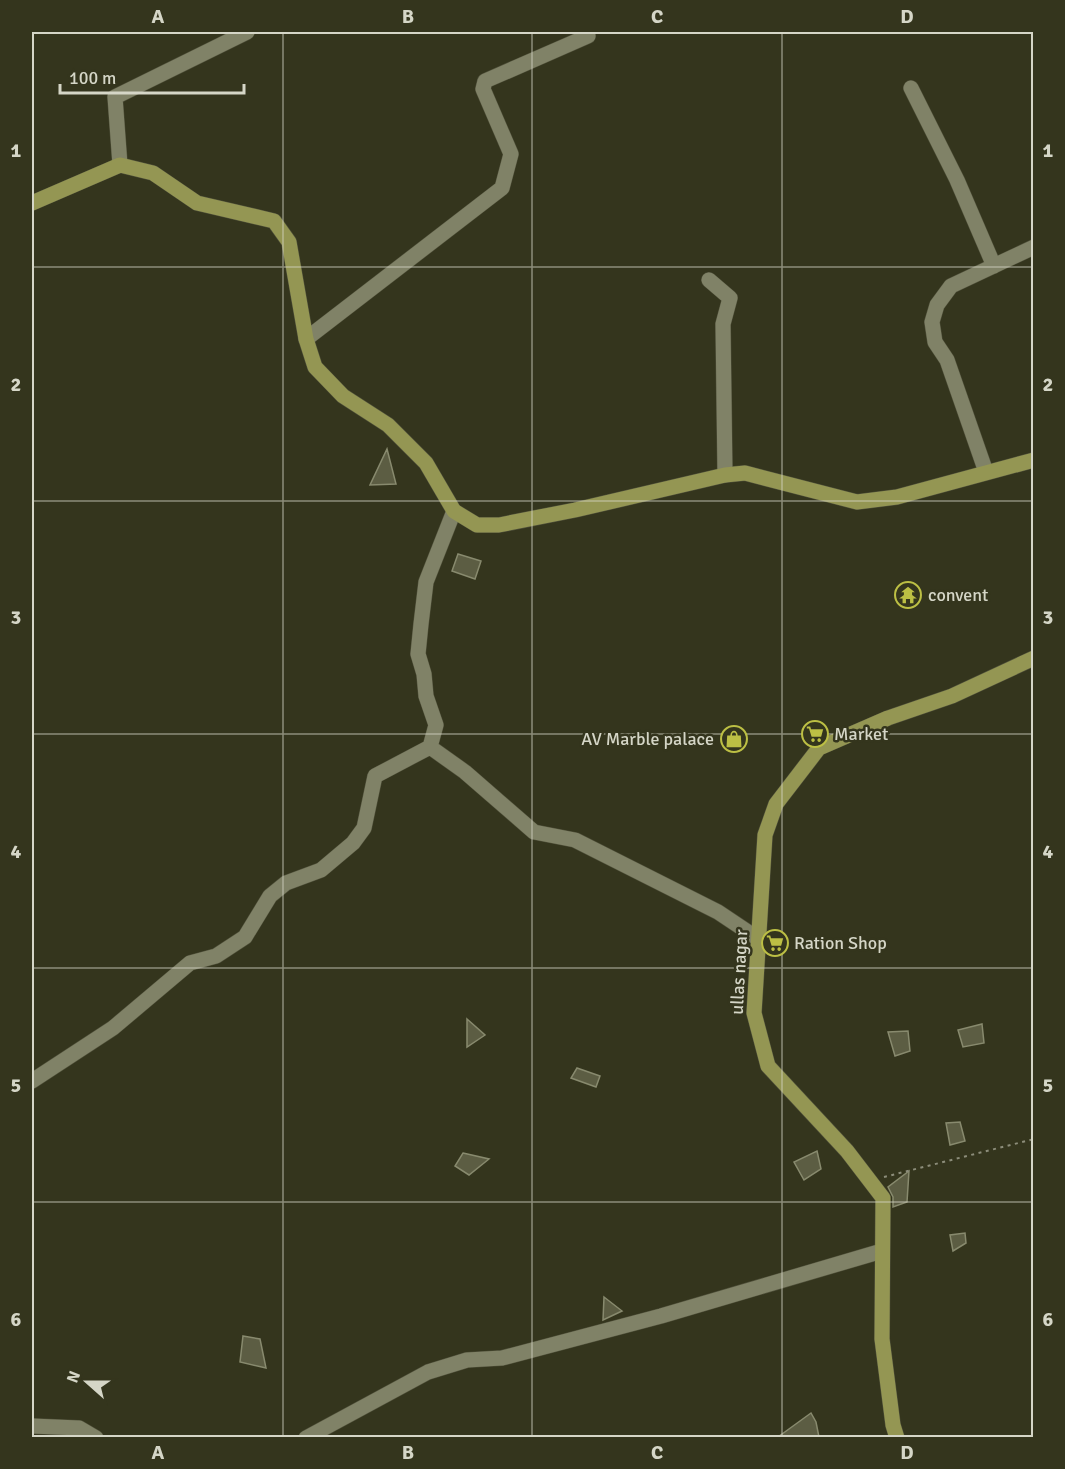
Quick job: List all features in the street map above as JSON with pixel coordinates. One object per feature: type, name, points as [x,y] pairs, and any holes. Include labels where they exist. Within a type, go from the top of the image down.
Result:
[{"type":"main road","points":[[32,202],[120,165],[153,173],[197,203],[273,221],[289,242],[306,339],[315,367],[343,396],[388,425],[426,463],[454,511],[477,525],[499,525],[725,475],[745,473],[857,502],[897,497],[1034,460]]},
{"type":"main road","name":"ullas nagar","points":[[897,1437],[893,1425],[882,1339],[883,1198],[847,1151],[768,1066],[754,1013],[765,835],[776,804],[819,748],[888,718],[952,696],[1034,658]]},
{"type":"street","points":[[120,165],[115,97],[247,32]]},
{"type":"street","points":[[306,339],[502,188],[511,154],[483,89],[485,81],[588,36]]},
{"type":"street","points":[[911,88],[957,180],[994,266]]},
{"type":"street","points":[[986,472],[947,360],[936,342],[932,322],[937,305],[951,286],[1034,247]]},
{"type":"street","points":[[709,280],[730,298],[723,324],[725,475]]},
{"type":"street","points":[[32,1081],[113,1028],[190,963],[216,956],[246,937],[270,896],[286,883],[321,870],[353,843],[364,828],[375,776],[430,747],[436,725],[426,696],[424,674],[418,654],[420,624],[426,582],[454,511]]},
{"type":"street","points":[[430,747],[465,772],[534,832],[575,840],[718,912],[760,940]]},
{"type":"street","points":[[306,1437],[428,1372],[467,1360],[502,1358],[650,1319],[882,1251]]},
{"type":"street","points":[[32,1426],[79,1428],[96,1437]]},
{"type":"path","points":[[878,1178],[1034,1139]]},
{"type":"building","points":[[387,449],[396,484],[370,485]]},
{"type":"building","points":[[458,554],[481,561],[475,579],[452,571]]},
{"type":"building","points":[[467,1019],[485,1035],[467,1047]]},
{"type":"building","points":[[982,1024],[984,1043],[963,1047],[958,1030]]},
{"type":"building","points":[[908,1031],[910,1051],[895,1056],[888,1032]]},
{"type":"building","points":[[577,1068],[600,1076],[596,1087],[571,1078]]},
{"type":"building","points":[[960,1122],[965,1141],[950,1145],[946,1123]]},
{"type":"building","points":[[817,1151],[821,1169],[804,1180],[794,1162]]},
{"type":"building","points":[[463,1153],[489,1159],[469,1175],[455,1166]]},
{"type":"building","points":[[909,1171],[907,1202],[893,1207],[893,1197],[888,1187]]},
{"type":"building","points":[[965,1233],[966,1243],[953,1251],[950,1235]]},
{"type":"building","points":[[604,1297],[622,1311],[603,1320]]},
{"type":"building","points":[[243,1336],[260,1339],[266,1368],[240,1362]]},
{"type":"building","points":[[811,1413],[816,1422],[819,1437],[778,1437]]},
{"type":"place","name":"convent","points":[[908,595]]},
{"type":"place","name":"Market","points":[[815,734]]},
{"type":"place","name":"AV Marble palace","points":[[734,739]]},
{"type":"place","name":"Ration Shop","points":[[775,943]]}]
